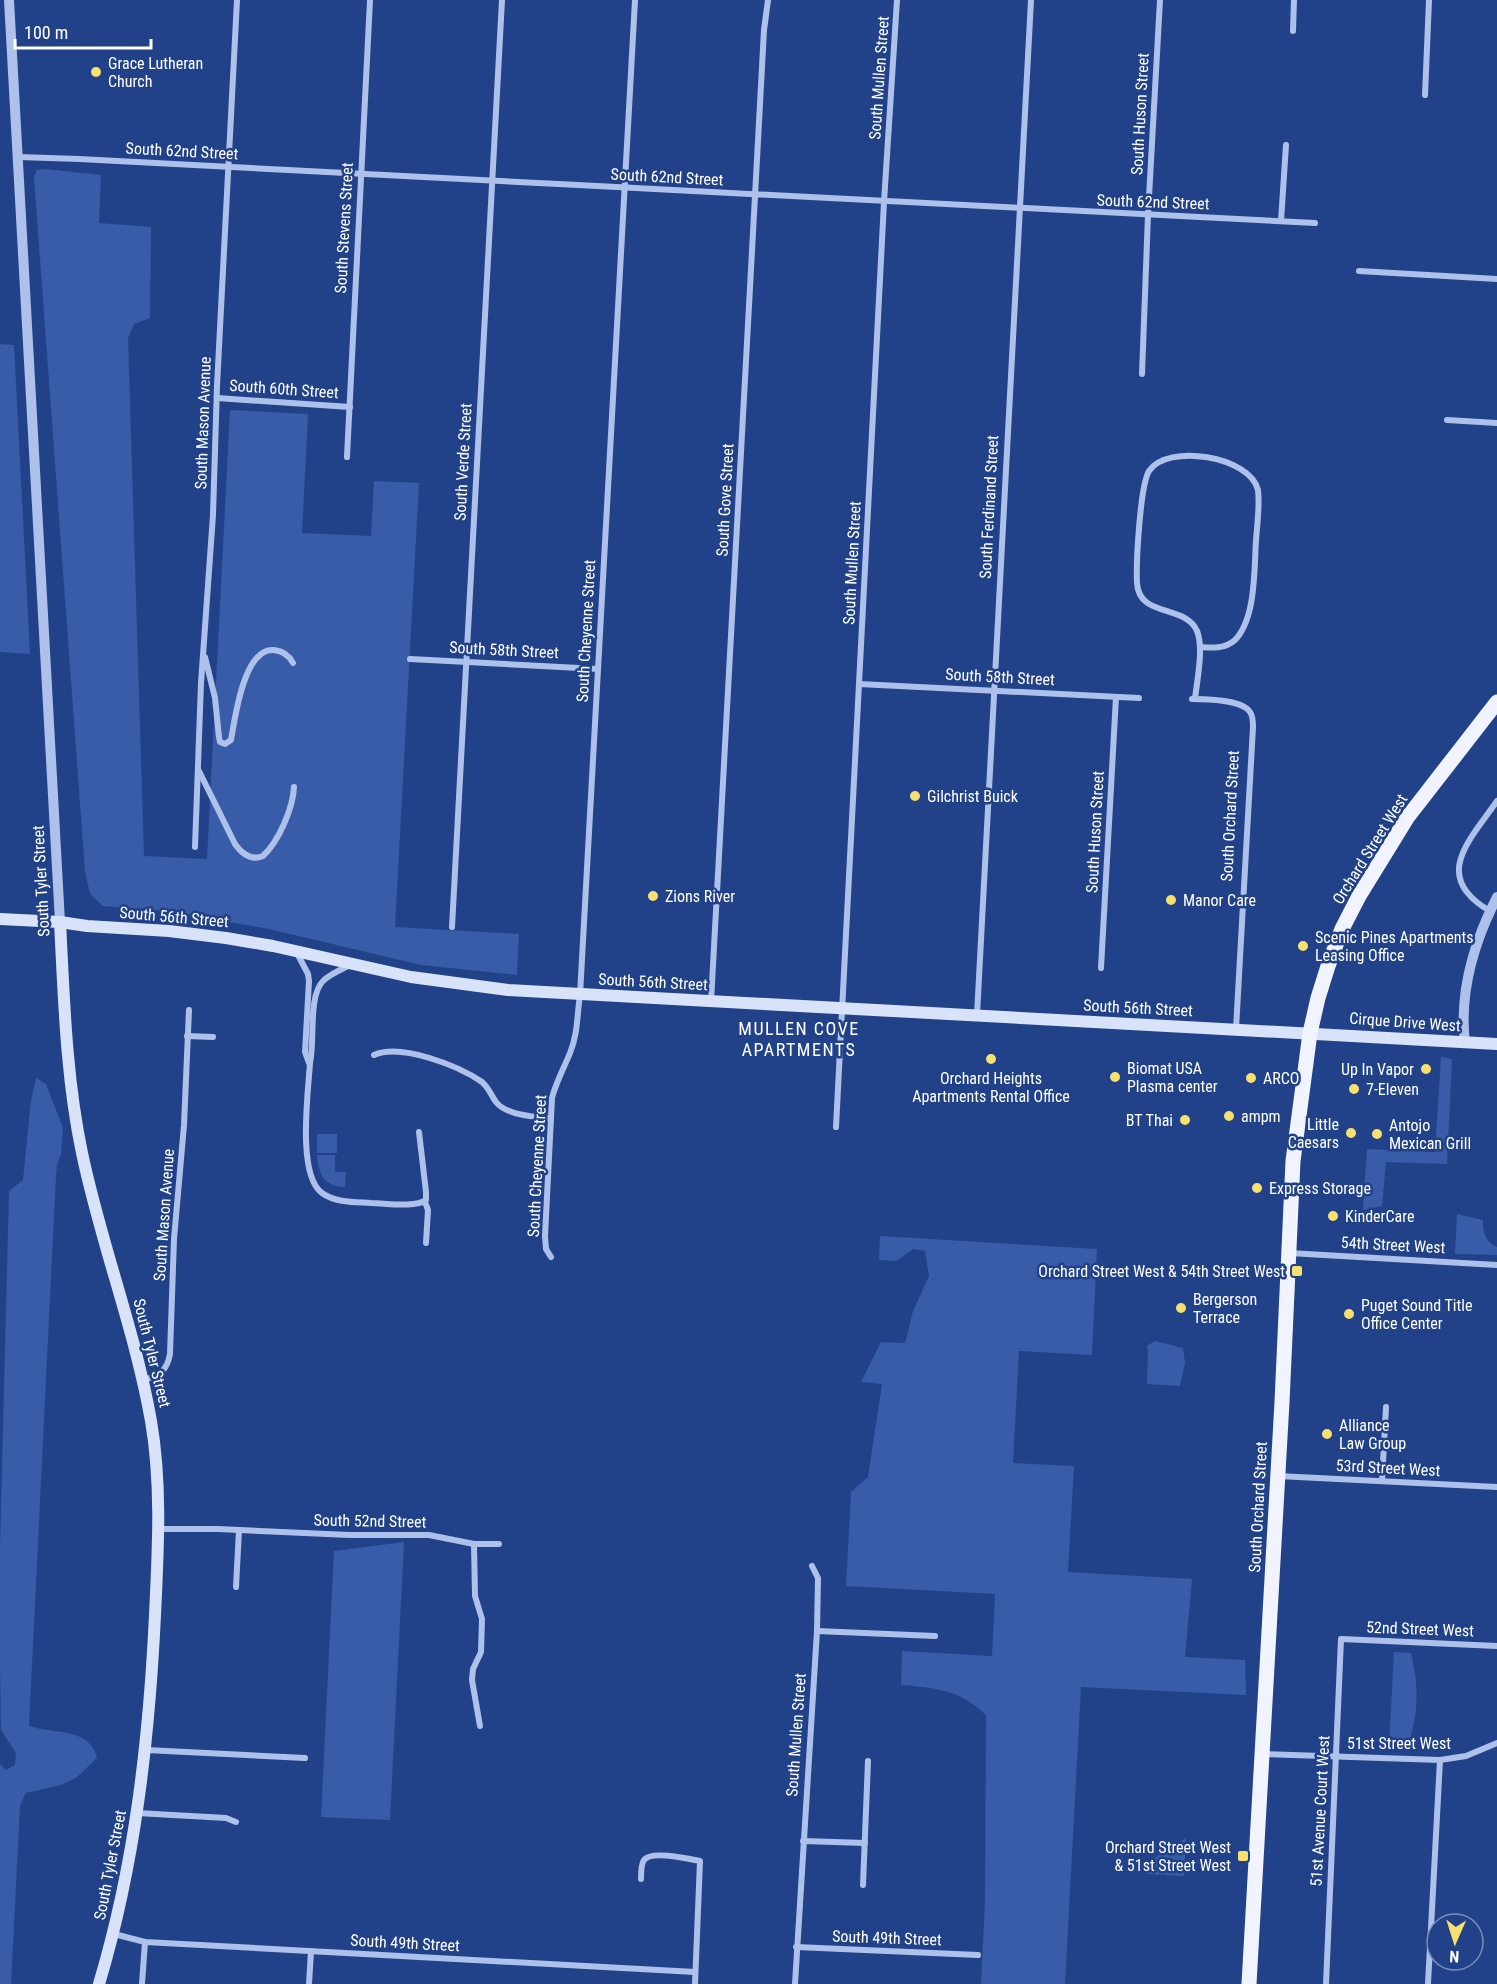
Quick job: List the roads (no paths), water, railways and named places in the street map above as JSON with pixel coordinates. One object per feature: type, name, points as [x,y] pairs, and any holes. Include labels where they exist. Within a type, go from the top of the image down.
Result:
[{"type":"main road","name":"Orchard Street West","points":[[1310,1033],[1328,966],[1342,929],[1359,896],[1407,818],[1497,702]]},
{"type":"main road","name":"South 56th Street","points":[[0,919],[169,931],[226,938],[411,977],[461,985],[579,995],[1310,1033]]},
{"type":"main road","name":"South Tyler Street","points":[[60,922],[67,1038],[78,1134],[90,1188],[143,1380],[156,1451],[159,1529],[146,1750],[137,1813],[114,1935],[99,1984]]},
{"type":"main road","name":"Cirque Drive West","points":[[1310,1033],[1497,1044]]},
{"type":"main road","name":"South Orchard Street","points":[[1249,1984],[1294,1147],[1310,1033]]},
{"type":"street","name":"South Tyler Street","points":[[9,0],[60,922]]},
{"type":"street","name":"South Mason Avenue","points":[[195,847],[237,0]]},
{"type":"street","name":"South Stevens Street","points":[[347,457],[370,0]]},
{"type":"street","name":"South Verde Street","points":[[452,927],[502,0]]},
{"type":"street","name":"South Cheyenne Street","points":[[551,1257],[545,1242],[554,1091],[571,1051],[577,1027],[635,0]]},
{"type":"street","name":"South Gove Street","points":[[711,1002],[755,196],[768,0]]},
{"type":"street","name":"South Mullen Street","points":[[836,1127],[897,0]]},
{"type":"street","name":"South Ferdinand Street","points":[[977,1016],[1018,210],[1031,0]]},
{"type":"street","name":"South Huson Street","points":[[1142,374],[1160,0]]},
{"type":"street","points":[[1293,31],[1294,0]]},
{"type":"street","points":[[1425,95],[1429,0]]},
{"type":"street","points":[[1281,221],[1286,145]]},
{"type":"street","name":"South 62nd Street","points":[[18,157],[492,180],[1018,210],[1315,223]]},
{"type":"street","points":[[1359,271],[1497,279]]},
{"type":"street","name":"South 60th Street","points":[[217,398],[350,407]]},
{"type":"street","points":[[1447,420],[1497,423]]},
{"type":"street","points":[[1172,457],[1202,457],[1230,462],[1248,473],[1256,482],[1258,490],[1259,505],[1252,594],[1247,616],[1239,634],[1229,644],[1218,647],[1200,647],[1197,632],[1192,624],[1180,616],[1147,604],[1140,596],[1137,586],[1144,486],[1151,468],[1162,460],[1172,457]]},
{"type":"street","name":"South Orchard Street","points":[[1200,647],[1193,699],[1241,705],[1251,713],[1253,727],[1236,1029]]},
{"type":"street","points":[[203,652],[213,686],[219,737],[223,744],[231,740],[235,711],[255,658],[263,652],[275,650],[288,655],[293,663]]},
{"type":"street","name":"South 58th Street","points":[[410,659],[598,669]]},
{"type":"street","name":"South 58th Street","points":[[860,684],[1139,698]]},
{"type":"street","name":"South Huson Street","points":[[1101,968],[1116,697]]},
{"type":"street","points":[[198,770],[235,844],[251,857],[263,856],[272,844],[292,805],[294,787]]},
{"type":"street","points":[[1490,911],[1474,901],[1464,890],[1460,882],[1459,866],[1467,843],[1497,801]]},
{"type":"street","points":[[1465,1043],[1463,1019],[1467,985],[1476,946],[1497,897]]},
{"type":"street","points":[[296,951],[309,977],[305,1052],[310,1063]]},
{"type":"street","points":[[353,964],[328,977],[317,990],[310,1063],[306,1148],[309,1173],[317,1189],[328,1197],[344,1201],[408,1204],[424,1202]]},
{"type":"street","name":"South Mason Avenue","points":[[143,1380],[164,1371],[170,1354],[174,1239],[184,1125],[189,1010]]},
{"type":"street","points":[[187,1036],[213,1037]]},
{"type":"street","points":[[374,1055],[386,1052],[417,1054],[432,1058],[478,1079],[504,1109],[551,1119]]},
{"type":"street","points":[[419,1132],[426,1188],[424,1202],[428,1210],[426,1243]]},
{"type":"street","name":"54th Street West","points":[[1288,1253],[1497,1265]]},
{"type":"street","points":[[1382,1481],[1386,1407]]},
{"type":"street","name":"53rd Street West","points":[[1277,1476],[1497,1486]]},
{"type":"street","name":"South 52nd Street","points":[[159,1529],[429,1535],[474,1544],[499,1544]]},
{"type":"street","points":[[236,1587],[239,1530]]},
{"type":"street","points":[[474,1544],[475,1596],[482,1619],[483,1632],[481,1652],[473,1669],[472,1680],[480,1726]]},
{"type":"street","name":"South Mullen Street","points":[[795,1984],[817,1631],[818,1578],[812,1566]]},
{"type":"street","points":[[817,1631],[935,1636]]},
{"type":"street","name":"52nd Street West","points":[[1341,1639],[1497,1646]]},
{"type":"street","name":"51st Avenue Court West","points":[[1326,1984],[1341,1639]]},
{"type":"street","name":"51st Street West","points":[[1263,1754],[1440,1760],[1466,1756],[1497,1743]]},
{"type":"street","points":[[146,1750],[304,1758]]},
{"type":"street","points":[[1428,1984],[1440,1760]]},
{"type":"street","points":[[863,1885],[868,1761]]},
{"type":"street","points":[[137,1813],[226,1818],[236,1822]]},
{"type":"street","points":[[803,1840],[865,1843]]},
{"type":"street","points":[[640,1879],[643,1861],[651,1856],[681,1857],[700,1861],[695,1984]]},
{"type":"street","name":"South 49th Street","points":[[114,1935],[145,1942],[695,1972]]},
{"type":"street","points":[[142,1984],[145,1942]]},
{"type":"street","name":"South 49th Street","points":[[796,1947],[978,1955]]},
{"type":"street","points":[[309,1984],[311,1951]]},
{"type":"place","name":"Grace Lutheran Church","points":[[96,72]]},
{"type":"place","name":"Gilchrist Buick","points":[[915,796]]},
{"type":"place","name":"Zions River","points":[[653,896]]},
{"type":"place","name":"Manor Care","points":[[1171,900]]},
{"type":"place","name":"Scenic Pines Apartments Leasing Office","points":[[1303,946]]},
{"type":"place","name":"Orchard Heights Apartments Rental Office","points":[[991,1059]]},
{"type":"place","name":"Up In Vapor","points":[[1426,1069]]},
{"type":"place","name":"Biomat USA Plasma center","points":[[1115,1077]]},
{"type":"place","name":"ARCO","points":[[1251,1078]]},
{"type":"place","name":"7-Eleven","points":[[1354,1089]]},
{"type":"place","name":"ampm","points":[[1229,1116]]},
{"type":"place","name":"BT Thai","points":[[1185,1120]]},
{"type":"place","name":"Little Caesars","points":[[1351,1133]]},
{"type":"place","name":"Antojo Mexican Grill","points":[[1377,1134]]},
{"type":"place","name":"Express Storage","points":[[1257,1188]]},
{"type":"place","name":"KinderCare","points":[[1333,1216]]},
{"type":"place","name":"Orchard Street West & 54th Street West","points":[[1297,1271]]},
{"type":"place","name":"Bergerson Terrace","points":[[1181,1308]]},
{"type":"place","name":"Puget Sound Title Office Center","points":[[1349,1314]]},
{"type":"place","name":"Alliance Law Group","points":[[1327,1434]]},
{"type":"place","name":"Orchard Street West & 51st Street West","points":[[1243,1856]]},
{"type":"district","name":"MULLEN COVE APARTMENTS","points":[[799,1038]]}]
